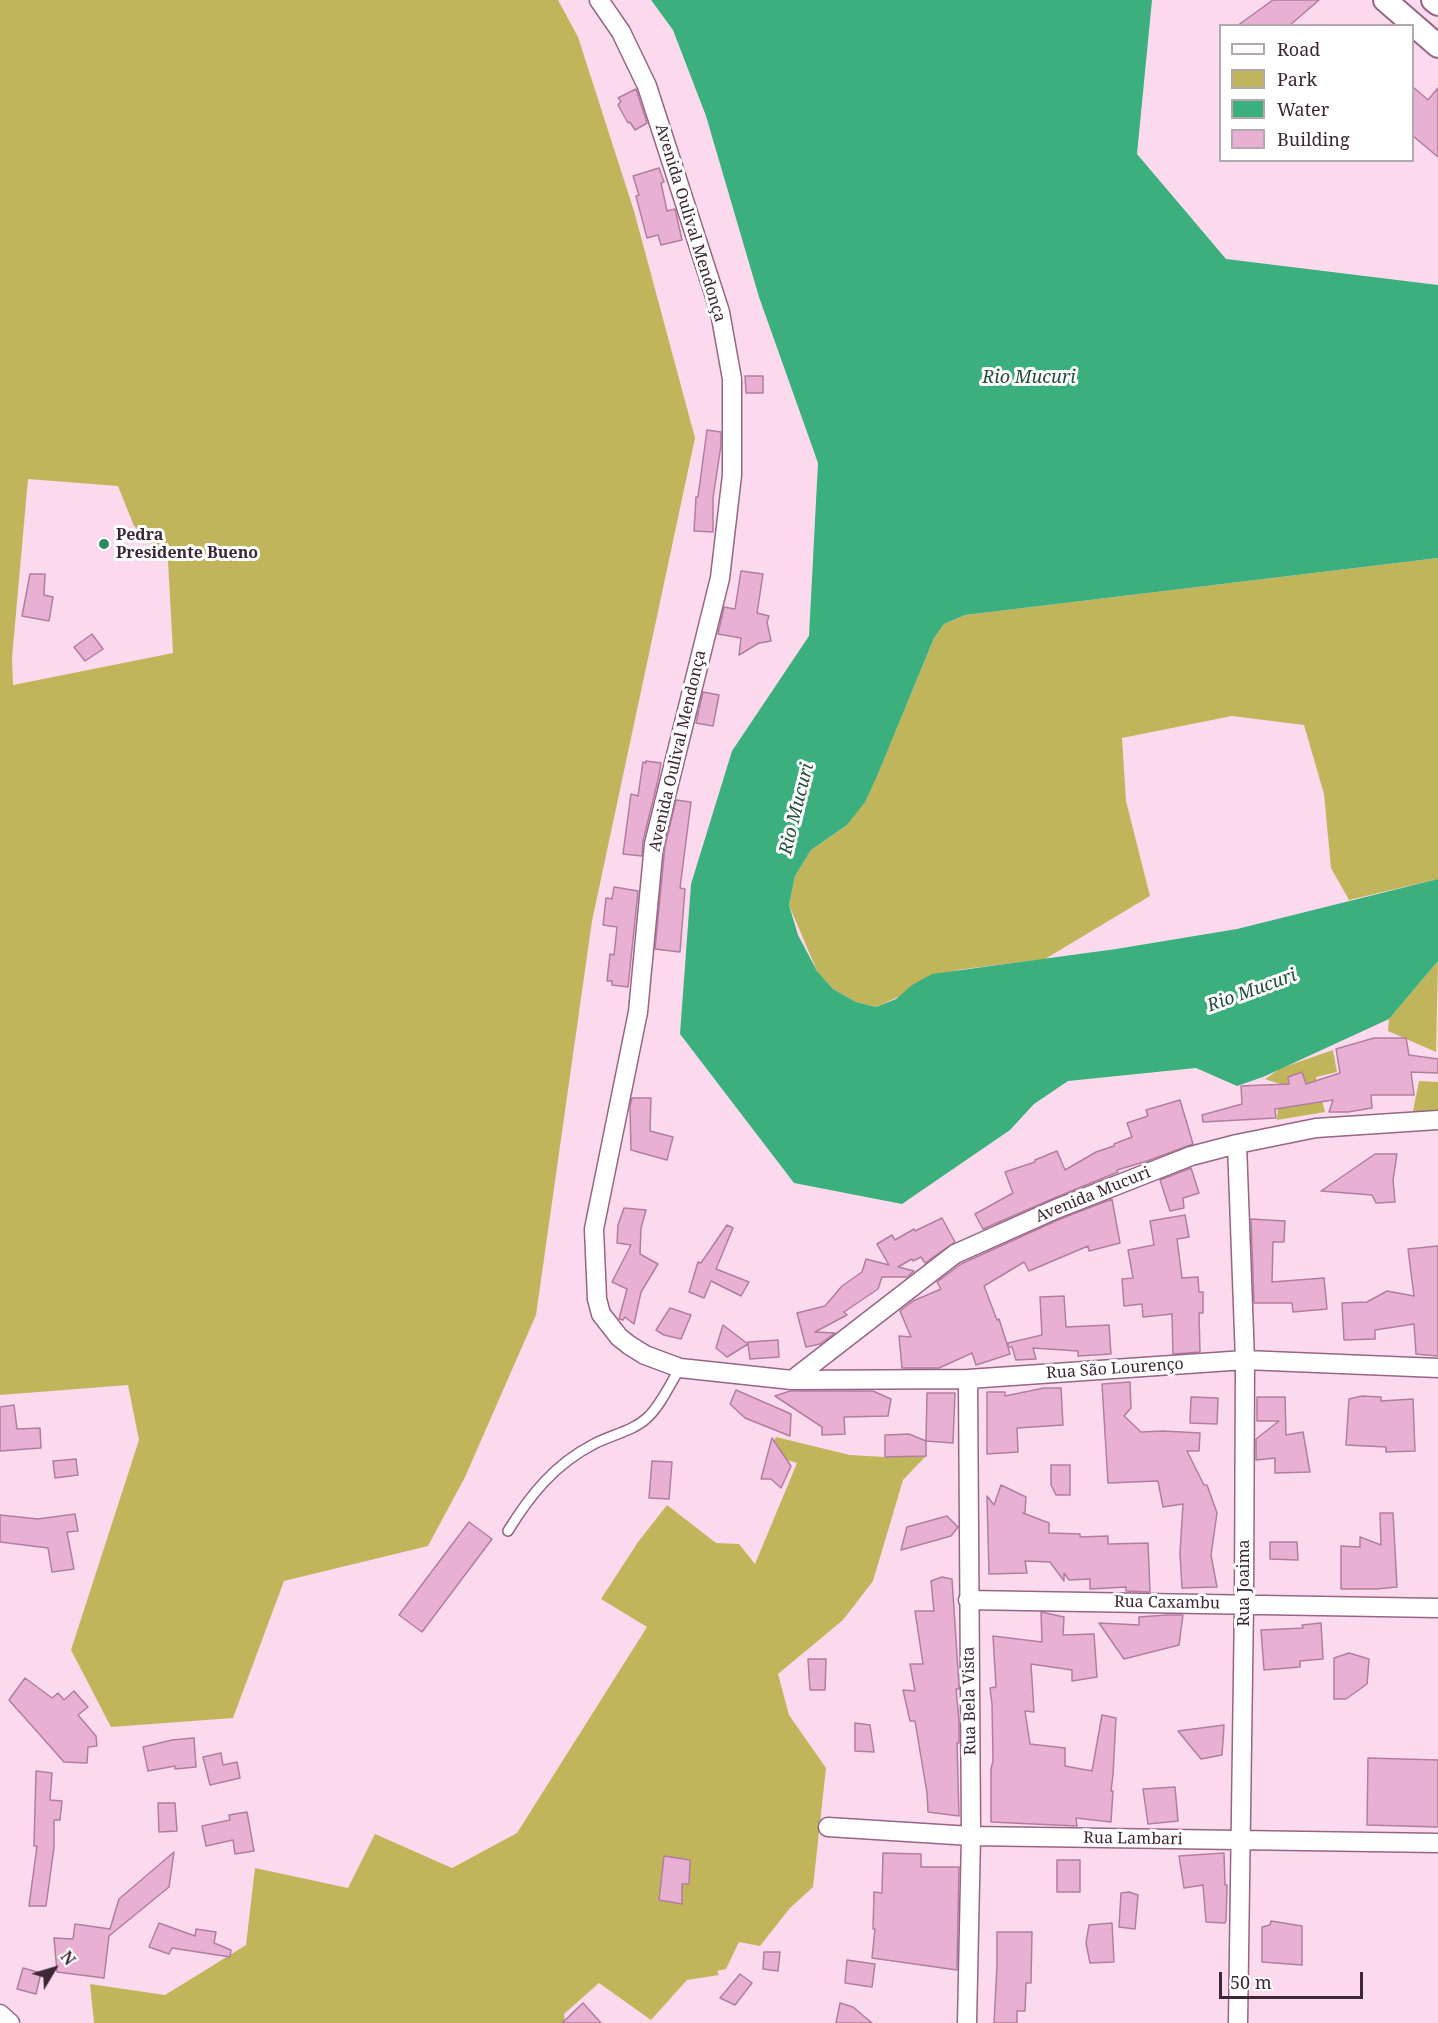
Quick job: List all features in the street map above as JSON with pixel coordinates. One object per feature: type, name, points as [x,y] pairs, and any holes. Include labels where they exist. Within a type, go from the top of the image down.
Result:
[{"type":"street","name":"Avenida Oulival Mendonça","points":[[599,0],[621,32],[647,86],[720,312],[732,379],[732,475],[720,578],[654,844],[638,1012],[594,1229],[597,1299],[602,1314],[619,1337],[645,1355],[680,1368],[792,1380]]},
{"type":"street","points":[[1385,0],[1413,24]]},
{"type":"street","points":[[1433,0],[1438,4]]},
{"type":"street","points":[[1414,25],[1438,45]]},
{"type":"street","name":"Avenida Mucuri","points":[[792,1380],[955,1254],[1077,1201],[1191,1156],[1237,1144],[1316,1128],[1438,1119]]},
{"type":"street","name":"Rua Joaima","points":[[1237,1144],[1245,1360],[1238,2023]]},
{"type":"street","name":"Rua São Lourenço","points":[[792,1380],[968,1379],[1245,1360],[1438,1368]]},
{"type":"street","name":"Rua Bela Vista","points":[[967,2023],[971,1836],[968,1379]]},
{"type":"street","name":"Rua Caxambu","points":[[968,1599],[1438,1608]]},
{"type":"street","name":"Rua Lambari","points":[[828,1827],[971,1836],[1438,1843]]},
{"type":"street","points":[[0,2014],[10,2023]]},
{"type":"lane","points":[[508,1531],[525,1503],[554,1471],[590,1446],[632,1428],[646,1419],[655,1409],[680,1368]]},
{"type":"green space","points":[[0,0],[558,0],[578,37],[634,211],[695,438],[592,921],[536,1315],[465,1477],[428,1546],[284,1581],[233,1718],[111,1727],[71,1650],[139,1440],[128,1385],[0,1395]],"holes":[[[28,479],[118,486],[134,526],[168,561],[173,653],[13,685],[12,658]]]},
{"type":"green space","points":[[1438,558],[1438,879],[1349,900],[1331,868],[1324,794],[1304,725],[1232,716],[1122,738],[1126,801],[1150,896],[1045,959],[957,970],[876,1007],[856,1002],[833,989],[817,971],[789,905],[795,876],[811,850],[847,825],[878,774],[934,638],[944,624],[965,615]]},
{"type":"green space","points":[[1438,961],[1436,1052],[1388,1031],[1389,1019]]},
{"type":"green space","points":[[1333,1050],[1337,1072],[1316,1077],[1325,1112],[1277,1120],[1280,1084],[1265,1079],[1281,1068]]},
{"type":"green space","points":[[1419,1081],[1438,1082],[1438,1109],[1432,1113],[1413,1111]]},
{"type":"green space","points":[[776,1437],[850,1455],[926,1456],[903,1480],[873,1581],[843,1620],[778,1674],[789,1715],[826,1768],[813,1887],[790,1908],[760,1946],[739,1942],[726,1969],[717,1971],[719,1975],[687,1980],[651,2020],[599,1983],[564,2014],[565,2023],[94,2023],[90,1984],[165,1995],[246,1945],[255,1868],[348,1888],[375,1834],[452,1868],[517,1833],[647,1627],[601,1599],[638,1542],[667,1505],[716,1543],[739,1544],[755,1564],[797,1463],[767,1454]],"holes":[[[665,1856],[690,1860],[689,1884],[682,1884],[681,1903]]]},
{"type":"water","name":"Rio Mucuri","points":[[651,0],[1152,0],[1137,154],[1226,259],[1438,285],[1438,558],[965,615],[944,624],[934,638],[865,802],[847,825],[811,850],[795,876],[789,905],[798,935],[817,971],[833,989],[856,1002],[876,1007],[896,999],[912,985],[932,974],[1116,949],[1237,929],[1438,879],[1438,961],[1389,1019],[1263,1077],[1237,1086],[1196,1068],[1068,1081],[1034,1104],[1010,1130],[902,1204],[794,1183],[680,1034],[691,884],[732,751],[809,636],[818,463],[759,297],[706,116],[673,30]]},
{"type":"building","points":[[1273,0],[1319,0],[1291,24],[1240,24]]},
{"type":"building","points":[[1414,88],[1428,100],[1438,88],[1438,157],[1414,137]]},
{"type":"building","points":[[636,89],[647,123],[635,130],[630,122],[628,123],[618,105],[621,101],[618,98]]},
{"type":"building","points":[[659,168],[664,182],[661,183],[667,211],[675,209],[682,240],[661,245],[658,235],[647,238],[633,176]]},
{"type":"building","points":[[745,376],[763,376],[763,393],[746,393]]},
{"type":"building","points":[[707,430],[721,432],[713,498],[713,532],[694,531],[696,497],[698,497]]},
{"type":"building","points":[[741,571],[763,574],[757,613],[769,616],[767,622],[771,641],[759,643],[739,655],[741,638],[718,634],[724,607],[735,609]]},
{"type":"building","points":[[30,574],[45,574],[44,595],[53,597],[49,621],[22,616]]},
{"type":"building","points":[[92,634],[103,649],[85,661],[74,647]]},
{"type":"building","points":[[703,692],[719,695],[713,726],[696,723]]},
{"type":"building","points":[[646,761],[661,763],[643,841],[642,856],[623,854],[631,794],[638,796],[643,762],[646,763]]},
{"type":"building","points":[[676,800],[691,802],[680,888],[685,889],[680,952],[655,949],[665,846]]},
{"type":"building","points":[[614,887],[638,891],[628,987],[612,985],[612,981],[607,981],[610,954],[614,955],[617,927],[603,925],[606,898],[612,899]]},
{"type":"building","points":[[1374,1038],[1406,1038],[1409,1055],[1438,1059],[1438,1073],[1411,1072],[1414,1095],[1371,1095],[1372,1108],[1329,1112],[1333,1100],[1275,1109],[1276,1118],[1203,1122],[1202,1115],[1242,1104],[1241,1086],[1289,1084],[1288,1077],[1302,1072],[1306,1084],[1340,1073],[1336,1049]]},
{"type":"building","points":[[632,1098],[651,1098],[650,1131],[673,1137],[667,1160],[631,1150],[630,1106]]},
{"type":"building","points":[[1180,1100],[1193,1144],[1117,1170],[1118,1172],[983,1229],[975,1214],[1013,1193],[1005,1172],[1035,1162],[1057,1151],[1065,1170],[1096,1152],[1132,1137],[1127,1123],[1148,1116],[1146,1110]]},
{"type":"building","points":[[1375,1154],[1397,1154],[1393,1180],[1395,1202],[1376,1203],[1372,1195],[1321,1191]]},
{"type":"building","points":[[1191,1168],[1199,1193],[1183,1198],[1184,1208],[1170,1211],[1160,1180]]},
{"type":"building","points":[[1112,1199],[1120,1243],[1089,1251],[1088,1246],[1029,1271],[1024,1262],[984,1286],[997,1320],[999,1319],[1010,1354],[976,1365],[972,1353],[939,1368],[902,1368],[899,1336],[911,1337],[900,1311],[913,1301],[941,1289],[937,1282],[961,1264],[1060,1219]]},
{"type":"building","points":[[624,1208],[646,1210],[641,1228],[640,1254],[658,1264],[641,1292],[634,1324],[625,1317],[623,1320],[619,1319],[627,1289],[612,1282],[631,1245],[617,1243],[618,1225]]},
{"type":"building","points":[[1185,1215],[1189,1237],[1177,1239],[1182,1278],[1198,1277],[1199,1292],[1203,1292],[1203,1313],[1199,1313],[1200,1352],[1173,1354],[1172,1314],[1143,1317],[1142,1304],[1124,1306],[1122,1279],[1133,1278],[1128,1250],[1154,1245],[1150,1221]]},
{"type":"building","points":[[942,1218],[955,1242],[925,1263],[921,1257],[898,1267],[914,1271],[907,1277],[882,1277],[878,1289],[844,1312],[847,1315],[815,1332],[835,1333],[820,1344],[806,1347],[797,1313],[825,1306],[842,1286],[862,1272],[866,1259],[889,1265],[877,1244],[892,1235],[895,1240],[914,1229],[915,1231]]},
{"type":"building","points":[[1251,1219],[1285,1221],[1284,1242],[1273,1242],[1272,1282],[1324,1278],[1327,1309],[1293,1312],[1292,1303],[1254,1303]]},
{"type":"building","points":[[727,1225],[733,1228],[716,1269],[749,1282],[741,1296],[711,1281],[704,1298],[689,1292],[698,1262],[701,1263]]},
{"type":"building","points":[[1438,1246],[1438,1356],[1416,1354],[1414,1324],[1375,1330],[1375,1339],[1344,1340],[1342,1303],[1367,1302],[1387,1291],[1414,1296],[1408,1249]]},
{"type":"building","points":[[1064,1296],[1066,1327],[1109,1325],[1111,1354],[1078,1356],[1078,1351],[1033,1348],[1036,1359],[1016,1360],[1012,1347],[1008,1347],[1008,1343],[1042,1335],[1040,1297]]},
{"type":"building","points":[[670,1308],[691,1315],[681,1339],[664,1335],[656,1330]]},
{"type":"building","points":[[723,1325],[748,1344],[727,1357],[716,1348]]},
{"type":"building","points":[[778,1340],[779,1357],[750,1359],[748,1342]]},
{"type":"building","points":[[1130,1382],[1131,1408],[1124,1416],[1141,1432],[1200,1433],[1199,1451],[1187,1451],[1204,1485],[1207,1485],[1217,1513],[1211,1555],[1217,1587],[1182,1588],[1180,1553],[1183,1504],[1163,1507],[1158,1481],[1108,1483],[1102,1384]]},
{"type":"building","points":[[1044,1388],[1061,1388],[1063,1425],[1017,1428],[1018,1452],[987,1454],[987,1392],[1005,1392],[1005,1396]]},
{"type":"building","points":[[736,1390],[791,1414],[790,1436],[745,1418],[730,1404]]},
{"type":"building","points":[[790,1391],[873,1391],[891,1399],[888,1416],[844,1417],[845,1434],[822,1435],[822,1427],[775,1396]]},
{"type":"building","points":[[927,1393],[955,1393],[953,1443],[926,1441]]},
{"type":"building","points":[[1362,1396],[1381,1397],[1381,1401],[1413,1399],[1415,1451],[1386,1452],[1386,1447],[1346,1445],[1349,1399]]},
{"type":"building","points":[[1191,1397],[1218,1398],[1217,1424],[1190,1423]]},
{"type":"building","points":[[1257,1397],[1285,1397],[1286,1435],[1303,1432],[1310,1472],[1275,1473],[1275,1458],[1256,1460],[1256,1439],[1279,1421],[1257,1421]]},
{"type":"building","points":[[14,1405],[17,1429],[40,1428],[41,1448],[0,1451],[0,1407]]},
{"type":"building","points":[[909,1434],[926,1441],[926,1456],[885,1457],[885,1435]]},
{"type":"building","points":[[772,1438],[791,1466],[781,1488],[771,1479],[761,1479]]},
{"type":"building","points":[[76,1459],[78,1475],[55,1478],[53,1461]]},
{"type":"building","points":[[652,1461],[672,1462],[669,1499],[649,1498]]},
{"type":"building","points":[[1051,1465],[1070,1465],[1070,1495],[1056,1495],[1051,1485]]},
{"type":"building","points":[[1001,1485],[1026,1497],[1023,1513],[1049,1523],[1049,1533],[1080,1534],[1080,1537],[1108,1536],[1108,1544],[1148,1543],[1150,1592],[1126,1591],[1126,1587],[1090,1589],[1090,1579],[1069,1580],[1064,1573],[1064,1581],[1050,1562],[1025,1561],[1027,1573],[989,1574],[987,1496],[994,1505]]},
{"type":"building","points":[[1380,1513],[1393,1513],[1397,1587],[1341,1589],[1341,1546],[1360,1547],[1360,1537],[1381,1545]]},
{"type":"building","points":[[75,1514],[78,1531],[67,1532],[74,1569],[52,1572],[48,1548],[0,1542],[0,1515],[38,1519]]},
{"type":"building","points":[[947,1516],[958,1527],[951,1536],[901,1550],[907,1527]]},
{"type":"building","points":[[469,1522],[492,1539],[422,1632],[399,1615]]},
{"type":"building","points":[[1270,1542],[1297,1542],[1298,1560],[1270,1559]]},
{"type":"building","points":[[942,1577],[952,1579],[959,1685],[959,1689],[956,1689],[959,1721],[959,1743],[957,1743],[959,1816],[928,1812],[915,1721],[910,1721],[903,1690],[915,1691],[910,1664],[923,1664],[915,1611],[934,1611],[931,1581]]},
{"type":"building","points":[[1041,1612],[1064,1617],[1063,1635],[1094,1634],[1097,1677],[1072,1681],[1072,1670],[1031,1664],[1034,1712],[1025,1711],[1030,1744],[1065,1748],[1065,1766],[1092,1771],[1102,1715],[1116,1718],[1111,1822],[1076,1818],[1077,1826],[991,1822],[993,1761],[990,1688],[996,1687],[993,1636],[1042,1642]]},
{"type":"building","points":[[1183,1615],[1179,1645],[1124,1659],[1099,1623],[1139,1625],[1139,1617]]},
{"type":"building","points":[[1321,1623],[1323,1659],[1300,1661],[1300,1667],[1264,1670],[1261,1630],[1303,1628],[1302,1625]]},
{"type":"building","points":[[1349,1653],[1369,1659],[1367,1684],[1346,1699],[1334,1699],[1334,1658]]},
{"type":"building","points":[[808,1659],[826,1659],[825,1690],[810,1690]]},
{"type":"building","points":[[25,1678],[52,1698],[58,1693],[64,1700],[74,1691],[88,1707],[78,1715],[96,1736],[97,1746],[88,1747],[87,1763],[64,1762],[9,1700]]},
{"type":"building","points":[[855,1723],[870,1725],[874,1752],[855,1751]]},
{"type":"building","points":[[1224,1725],[1222,1755],[1201,1759],[1178,1731]]},
{"type":"building","points":[[194,1738],[196,1767],[175,1769],[175,1766],[148,1771],[143,1747],[172,1740]]},
{"type":"building","points":[[221,1753],[223,1765],[237,1762],[240,1778],[210,1785],[203,1757]]},
{"type":"building","points":[[1368,1758],[1438,1760],[1438,1827],[1367,1825]]},
{"type":"building","points":[[36,1771],[52,1773],[50,1800],[62,1801],[60,1820],[54,1820],[54,1847],[46,1906],[29,1906],[37,1846],[34,1846]]},
{"type":"building","points":[[1175,1787],[1178,1821],[1148,1824],[1143,1789]]},
{"type":"building","points":[[158,1803],[175,1803],[177,1831],[159,1832]]},
{"type":"building","points":[[247,1812],[254,1851],[235,1854],[233,1840],[206,1846],[202,1826],[230,1820],[229,1815]]},
{"type":"building","points":[[174,1852],[169,1887],[109,1936],[104,1978],[57,1972],[54,1938],[73,1939],[75,1924],[110,1929],[119,1899]]},
{"type":"building","points":[[883,1853],[921,1854],[921,1867],[959,1867],[957,1970],[872,1958],[875,1929],[873,1929],[874,1892],[882,1893]]},
{"type":"building","points":[[1224,1853],[1225,1885],[1227,1885],[1226,1920],[1225,1923],[1206,1922],[1203,1885],[1184,1888],[1179,1856]]},
{"type":"building","points":[[664,1856],[690,1860],[689,1884],[682,1884],[682,1904],[659,1900]]},
{"type":"building","points":[[1057,1860],[1080,1860],[1080,1892],[1057,1892]]},
{"type":"building","points":[[1129,1892],[1138,1895],[1135,1929],[1119,1927],[1121,1893]]},
{"type":"building","points":[[1271,1921],[1302,1926],[1302,1965],[1262,1962],[1262,1927],[1270,1925]]},
{"type":"building","points":[[159,1923],[195,1936],[196,1929],[216,1932],[214,1943],[231,1950],[230,1957],[172,1948],[169,1954],[149,1947]]},
{"type":"building","points":[[1112,1923],[1114,1962],[1090,1963],[1086,1943],[1089,1925]]},
{"type":"building","points":[[997,1932],[1032,1932],[1031,1983],[1026,1983],[1025,2011],[1017,2011],[1017,2023],[994,2023]]},
{"type":"building","points":[[764,1952],[780,1952],[778,1971],[763,1969]]},
{"type":"building","points":[[847,1960],[875,1964],[872,1987],[845,1983]]},
{"type":"building","points":[[23,1968],[41,1973],[36,1994],[17,1989]]},
{"type":"building","points":[[740,1974],[752,1983],[735,2005],[720,1998]]},
{"type":"building","points":[[583,2003],[601,2023],[562,2023]]},
{"type":"building","points":[[840,2003],[853,2007],[872,2023],[836,2023]]},
{"type":"place","name":"Pedra Presidente Bueno","points":[[104,544]]}]
